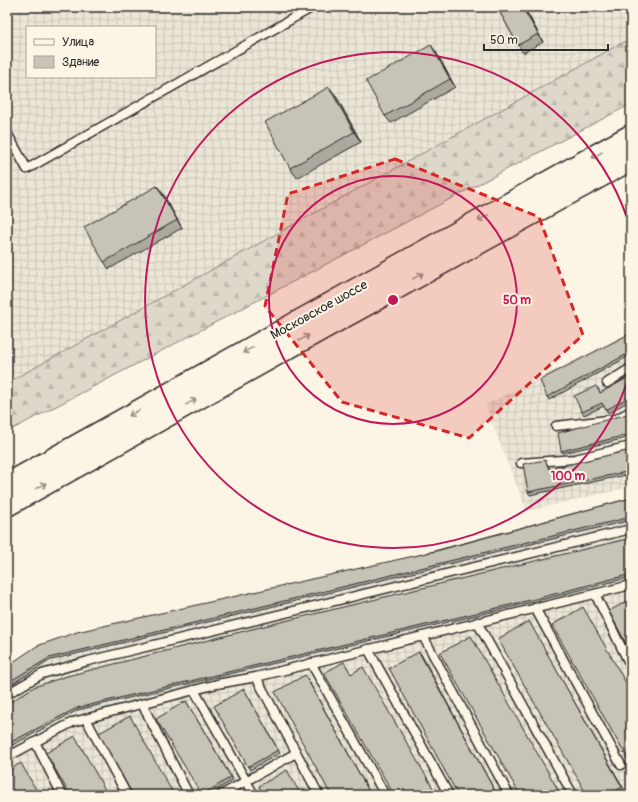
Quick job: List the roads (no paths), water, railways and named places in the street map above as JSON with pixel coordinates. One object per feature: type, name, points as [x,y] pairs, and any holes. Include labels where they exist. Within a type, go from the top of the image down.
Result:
[{"type":"main road","name":"Московское шоссе","points":[[7,485],[631,136]]},
{"type":"main road","name":"Московское шоссе","points":[[7,505],[323,328],[631,159]]},
{"type":"lane","points":[[7,133],[27,169],[313,7]]},
{"type":"lane","points":[[607,383],[631,368]]},
{"type":"lane","points":[[556,426],[616,419],[631,411]]},
{"type":"lane","points":[[522,463],[575,459],[631,446]]},
{"type":"lane","points":[[7,694],[42,674],[88,661],[631,529]]},
{"type":"lane","points":[[7,758],[73,722],[194,690],[256,677],[631,585]]},
{"type":"lane","points":[[595,594],[631,667]]},
{"type":"lane","points":[[535,608],[621,765]]},
{"type":"lane","points":[[477,622],[573,795]]},
{"type":"lane","points":[[423,636],[509,795]]},
{"type":"lane","points":[[368,649],[449,795]]},
{"type":"lane","points":[[311,663],[385,795]]},
{"type":"lane","points":[[256,677],[319,795]]},
{"type":"lane","points":[[194,690],[254,795]]},
{"type":"lane","points":[[142,704],[190,795]]},
{"type":"lane","points":[[86,719],[127,795]]},
{"type":"lane","points":[[36,742],[62,795]]},
{"type":"lane","points":[[221,795],[296,753]]}]
